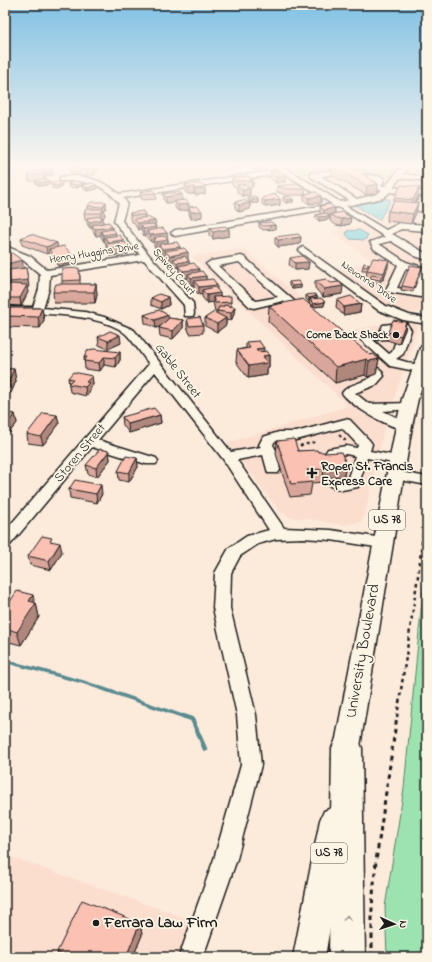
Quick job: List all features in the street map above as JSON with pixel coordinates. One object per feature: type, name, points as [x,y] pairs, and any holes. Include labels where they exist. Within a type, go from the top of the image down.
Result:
[{"type":"highway","name":"US 78","points":[[347,748],[347,957]]},
{"type":"main road","name":"University Boulevard","points":[[309,957],[327,864],[382,543],[404,426],[408,406],[427,348]]},
{"type":"street","name":"Spivey Court","points":[[121,211],[118,221],[146,258],[189,305],[189,314]]},
{"type":"street","points":[[175,233],[304,211]]},
{"type":"street","points":[[348,211],[427,257]]},
{"type":"street","points":[[418,227],[423,215],[427,215]]},
{"type":"street","points":[[400,277],[375,244],[376,242],[390,236],[400,226],[427,228]]},
{"type":"street","points":[[5,248],[23,255],[37,264],[44,273],[44,289],[37,310]]},
{"type":"street","name":"Nevonna Drive","points":[[303,250],[382,308],[407,318],[427,321]]},
{"type":"street","name":"Henry Huggins Drive","points":[[44,273],[146,258]]},
{"type":"street","points":[[285,298],[254,305],[211,264],[241,259],[312,321]]},
{"type":"street","points":[[421,269],[424,272],[419,284],[391,290],[400,277],[421,269]]},
{"type":"street","name":"Gable Street","points":[[5,310],[37,310],[90,316],[113,322],[130,332],[228,457],[279,533]]},
{"type":"street","points":[[388,359],[397,354],[406,330],[401,326],[389,326],[387,327],[383,337],[370,337],[366,340],[388,359],[394,364],[420,369]]},
{"type":"street","points":[[350,352],[377,372],[378,376],[375,381],[353,389],[348,393],[361,405],[404,426]]},
{"type":"street","name":"Storen Street","points":[[5,541],[155,365]]},
{"type":"street","points":[[368,408],[408,406]]},
{"type":"street","points":[[273,470],[269,451],[266,445],[268,440],[279,436],[296,436],[345,423],[365,444],[362,454],[353,484],[342,486],[335,483],[329,458],[333,452],[346,450],[362,454],[427,481]]},
{"type":"street","points":[[90,442],[151,460]]},
{"type":"street","points":[[228,457],[269,451]]},
{"type":"street","points":[[191,957],[234,833],[251,761],[245,710],[221,604],[221,574],[234,551],[251,540],[279,533],[301,532],[331,534],[382,543]]},
{"type":"path","points":[[339,435],[346,442]]},
{"type":"path","points":[[269,451],[295,450],[294,448],[316,441]]},
{"type":"path","points":[[372,957],[372,907],[376,861],[419,569],[427,489]]},
{"type":"shaded area","points":[[358,211],[427,211],[427,251]]},
{"type":"shaded area","points":[[368,224],[384,237],[403,248],[410,256],[427,261],[427,305],[422,312],[407,313],[386,305],[337,270],[374,262],[330,231]]},
{"type":"shaded area","points":[[243,248],[342,333],[403,319],[414,322],[418,325],[383,434],[365,515],[361,522],[345,525],[336,524],[310,519],[292,518],[280,512],[227,443],[348,406],[191,256]]},
{"type":"shaded area","points":[[9,856],[203,924],[191,957],[5,957],[5,863]]},
{"type":"green space","points":[[427,549],[427,957],[387,957],[385,907],[404,788]]},
{"type":"water","points":[[364,211],[384,211],[379,220]]},
{"type":"water","points":[[359,230],[368,235],[365,240],[350,239],[346,234],[347,231]]},
{"type":"building","points":[[85,211],[103,211],[101,213],[84,213]]},
{"type":"building","points":[[143,211],[145,215],[131,215],[130,213]]},
{"type":"building","points":[[388,211],[414,211],[413,214]]},
{"type":"building","points":[[343,212],[351,218],[336,218],[331,214]]},
{"type":"building","points":[[326,213],[329,216],[319,217],[316,215]]},
{"type":"building","points":[[101,216],[103,218],[101,218],[101,220],[89,222],[87,218]]},
{"type":"building","points":[[148,217],[155,221],[138,223],[134,219]]},
{"type":"building","points":[[109,222],[112,227],[95,229],[92,225]]},
{"type":"building","points":[[271,222],[275,225],[263,226],[259,223]]},
{"type":"building","points":[[153,224],[156,227],[143,229],[141,225]]},
{"type":"building","points":[[225,226],[229,229],[213,232],[209,228]]},
{"type":"building","points":[[163,228],[167,233],[150,235],[147,231]]},
{"type":"building","points":[[113,229],[116,233],[103,235],[101,231]]},
{"type":"building","points":[[31,234],[57,243],[46,247],[21,238]]},
{"type":"building","points":[[298,234],[301,237],[278,240],[275,237]]},
{"type":"building","points":[[120,235],[123,240],[108,242],[105,237]]},
{"type":"building","points":[[164,236],[168,240],[156,242],[154,239],[156,239],[155,237]]},
{"type":"building","points":[[125,242],[128,247],[109,249],[106,244]]},
{"type":"building","points":[[177,242],[180,247],[162,249],[159,244]]},
{"type":"building","points":[[64,246],[73,256],[57,259],[49,249]]},
{"type":"building","points":[[5,248],[22,260],[7,264],[5,262]]},
{"type":"building","points":[[184,248],[188,252],[170,256],[165,251]]},
{"type":"building","points":[[185,256],[189,261],[177,263],[173,259]]},
{"type":"building","points":[[302,256],[309,262],[295,263],[290,258]]},
{"type":"building","points":[[373,258],[389,260],[384,273],[367,270]]},
{"type":"building","points":[[194,263],[199,269],[183,271],[178,266]]},
{"type":"building","points":[[364,263],[369,264],[367,267],[363,266]]},
{"type":"building","points":[[410,265],[422,267],[414,288],[402,286]]},
{"type":"building","points":[[26,268],[28,280],[10,282],[9,270]]},
{"type":"building","points":[[79,268],[80,280],[62,281],[62,269]]},
{"type":"building","points":[[202,271],[206,276],[191,278],[188,274]]},
{"type":"building","points":[[372,275],[382,277],[380,280],[370,278]]},
{"type":"building","points":[[213,279],[217,285],[199,287],[194,281]]},
{"type":"building","points":[[326,279],[331,283],[339,282],[343,286],[324,289],[315,281]]},
{"type":"building","points":[[298,281],[301,285],[292,286],[289,282]]},
{"type":"building","points":[[10,284],[27,285],[20,298],[5,298],[5,292]]},
{"type":"building","points":[[56,284],[96,284],[94,292],[53,292]]},
{"type":"building","points":[[215,287],[220,293],[207,295],[202,290]]},
{"type":"building","points":[[159,294],[168,297],[161,302],[151,298]]},
{"type":"building","points":[[314,294],[317,296],[309,298],[306,295]]},
{"type":"building","points":[[231,296],[231,302],[215,303],[213,297]]},
{"type":"building","points":[[351,296],[361,304],[344,307],[337,300]]},
{"type":"building","points":[[321,298],[325,302],[313,304],[310,299]]},
{"type":"building","points":[[303,299],[370,355],[373,354],[379,359],[369,361],[367,359],[336,367],[269,306]]},
{"type":"building","points":[[224,305],[235,307],[231,313],[217,311],[219,307],[223,307]]},
{"type":"building","points":[[5,308],[42,308],[38,317],[5,316]]},
{"type":"building","points":[[159,310],[168,315],[155,320],[144,315]]},
{"type":"building","points":[[214,312],[226,318],[217,324],[205,318]]},
{"type":"building","points":[[200,317],[203,325],[189,326],[187,319]]},
{"type":"building","points":[[169,318],[183,320],[173,331],[159,328]]},
{"type":"building","points":[[393,320],[406,322],[401,336],[388,332]]},
{"type":"building","points":[[110,331],[120,335],[108,341],[98,337]]},
{"type":"building","points":[[259,341],[264,348],[256,349],[259,352],[266,351],[269,355],[263,356],[267,363],[249,366],[237,350],[250,348],[246,342]]},
{"type":"building","points":[[94,349],[120,352],[115,358],[104,357],[99,363],[84,361],[87,357],[84,357],[88,350]]},
{"type":"building","points":[[5,369],[14,369],[9,380],[5,380]]},
{"type":"building","points":[[73,372],[92,376],[86,382],[89,383],[85,387],[68,384],[73,379],[68,378]]},
{"type":"building","points":[[154,408],[160,415],[128,424],[122,417]]},
{"type":"building","points":[[5,413],[15,414],[6,425],[5,425]]},
{"type":"building","points":[[43,413],[57,415],[41,437],[27,434]]},
{"type":"building","points":[[294,439],[298,451],[317,450],[318,452],[324,453],[341,452],[346,463],[324,466],[324,469],[307,470],[312,482],[291,484],[277,441]]},
{"type":"building","points":[[100,449],[109,451],[96,468],[86,465]]},
{"type":"building","points":[[126,456],[137,458],[129,473],[118,471]]},
{"type":"building","points":[[75,480],[101,485],[96,494],[69,489]]},
{"type":"building","points":[[42,536],[52,538],[50,541],[60,543],[49,561],[28,556]]},
{"type":"building","points":[[17,591],[33,595],[29,601],[36,603],[17,632],[5,628],[5,601],[9,603]]},
{"type":"building","name":"Ferrara Law Firm","points":[[82,900],[140,923],[126,957],[70,957],[57,952]]},
{"type":"waterway","points":[[5,661],[83,682],[185,717]]},
{"type":"waterway","points":[[183,716],[192,719],[205,749]]},
{"type":"place","name":"Come Back Shack","points":[[396,335]]},
{"type":"place","name":"Roper St. Francis Express Care","points":[[312,473]]},
{"type":"place","name":"Ferrara Law Firm","points":[[96,923]]}]
